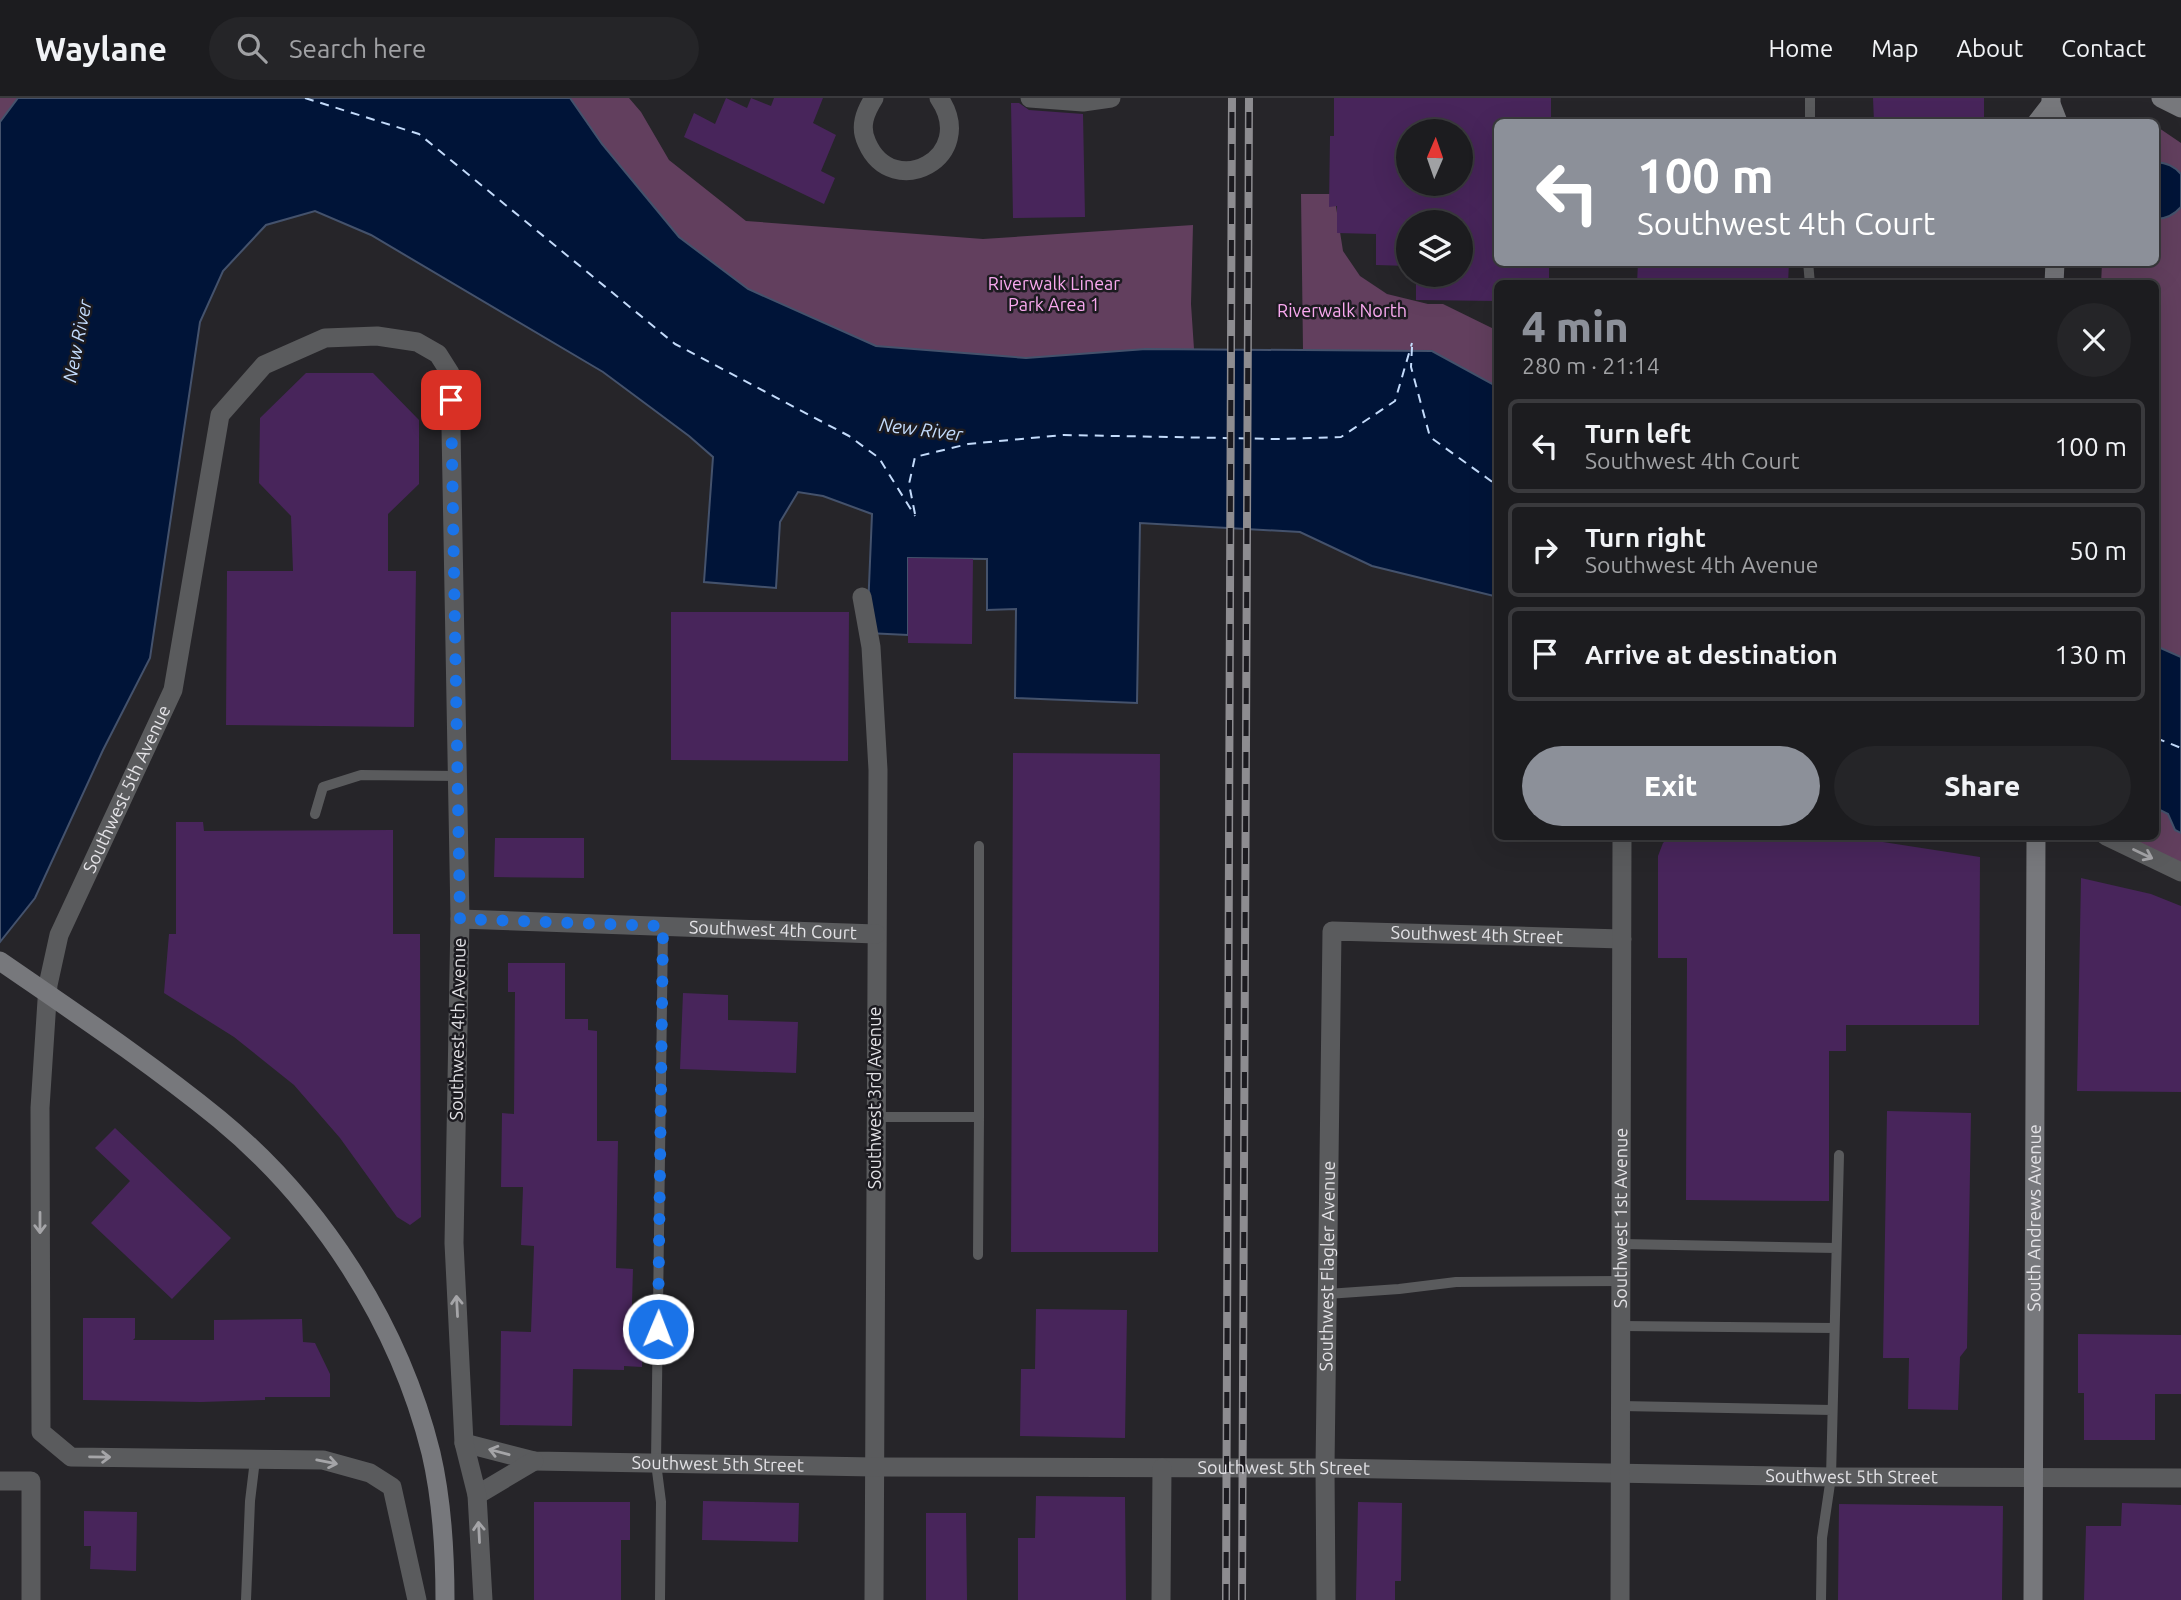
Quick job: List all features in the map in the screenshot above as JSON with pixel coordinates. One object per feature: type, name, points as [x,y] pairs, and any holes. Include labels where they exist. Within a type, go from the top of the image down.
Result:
[{"type":"main road","points":[[2161,98],[2181,108]]},
{"type":"main road","name":"South Andrews Avenue","points":[[2033,1600],[2036,840]]},
{"type":"main road","points":[[0,961],[131,1051],[221,1120],[287,1184],[339,1248],[382,1323],[412,1389],[431,1454],[441,1520],[445,1600]]},
{"type":"street","points":[[874,98],[863,124],[864,138],[870,151],[880,162],[893,169],[908,171],[922,168],[934,161],[944,150],[950,123],[939,98]]},
{"type":"street","points":[[1030,98],[1083,102],[1111,98]]},
{"type":"street","name":"Southwest 5th Avenue","points":[[255,1460],[71,1457],[41,1432],[40,1108],[48,985],[59,935],[173,690],[220,415],[264,365],[325,338],[377,336],[417,342],[438,354],[450,373]]},
{"type":"street","name":"Southwest 4th Avenue","points":[[450,373],[460,919],[454,1243],[464,1443],[477,1496],[483,1600]]},
{"type":"street","name":"Southwest 3rd Avenue","points":[[862,597],[871,647],[878,770],[874,1600]]},
{"type":"street","name":"Southwest 1st Avenue","points":[[1620,1600],[1622,840]]},
{"type":"street","points":[[2114,840],[2181,872]]},
{"type":"street","name":"Southwest 4th Court","points":[[460,919],[876,934]]},
{"type":"street","name":"Southwest 4th Street","points":[[1332,931],[1622,939]]},
{"type":"street","name":"Southwest Flagler Avenue","points":[[1326,1600],[1325,1468],[1332,931]]},
{"type":"street","name":"Southwest 5th Street","points":[[464,1443],[534,1461],[874,1467],[1325,1468],[1831,1477],[2181,1478]]},
{"type":"street","points":[[255,1460],[323,1460],[370,1473],[392,1487],[418,1600]]},
{"type":"street","points":[[477,1496],[534,1461]]},
{"type":"street","points":[[1161,1600],[1162,1468]]},
{"type":"street","points":[[0,1480],[31,1481],[32,1600]]},
{"type":"lane","points":[[1810,98],[1810,119]]},
{"type":"lane","points":[[315,814],[323,787],[361,775],[458,776]]},
{"type":"lane","points":[[978,1255],[979,845]]},
{"type":"lane","points":[[660,1600],[661,1502],[656,1462],[663,926]]},
{"type":"lane","points":[[875,1117],[979,1117]]},
{"type":"lane","points":[[1821,1600],[1822,1538],[1831,1477],[1839,1155]]},
{"type":"lane","points":[[1622,1244],[1836,1248]]},
{"type":"lane","points":[[1327,1294],[1456,1282],[1622,1281]]},
{"type":"lane","points":[[1622,1326],[1834,1328]]},
{"type":"lane","points":[[1621,1406],[1832,1410]]},
{"type":"lane","points":[[246,1600],[250,1501],[255,1460]]},
{"type":"green space","points":[[0,98],[18,98],[0,122]]},
{"type":"green space","name":"Riverwalk Linear Park Area 1","points":[[570,98],[629,98],[641,112],[669,160],[746,221],[983,239],[1193,225],[1191,304],[1194,349],[1146,349],[1026,358],[876,346],[748,289],[679,237],[602,144]]},
{"type":"green space","points":[[2159,128],[2181,143],[2181,657],[2159,647],[2159,280],[2101,280],[2102,266],[2159,266]]},
{"type":"green space","name":"Riverwalk North","points":[[1301,194],[1334,194],[1343,251],[1360,276],[1387,294],[1428,304],[1443,304],[1494,329],[1494,385],[1432,351],[1303,350]]},
{"type":"green space","points":[[2159,810],[2168,814],[2175,830],[2181,833],[2181,865],[2126,840],[2159,840]]},
{"type":"water","name":"New River","points":[[18,98],[570,98],[602,144],[679,237],[748,289],[876,346],[1026,358],[1146,349],[1432,351],[1494,385],[1494,596],[1372,566],[1300,532],[1140,523],[1137,703],[1015,698],[1016,609],[987,610],[987,559],[908,558],[908,635],[867,633],[872,514],[823,496],[798,492],[780,522],[776,588],[704,582],[713,457],[603,372],[371,235],[315,211],[266,225],[223,271],[200,322],[150,658],[103,750],[35,898],[0,942],[0,122]]},
{"type":"water","points":[[2159,162],[2170,165],[2181,174],[2181,207],[2159,219]]},
{"type":"water","points":[[2159,647],[2181,657],[2181,833],[2175,830],[2168,814],[2159,810]]},
{"type":"building","points":[[726,98],[747,108],[751,98],[771,106],[774,98],[823,98],[813,123],[836,135],[821,171],[835,178],[824,204],[684,137],[694,113],[715,124]]},
{"type":"building","points":[[1334,98],[1551,98],[1551,119],[1494,119],[1494,266],[1549,266],[1549,280],[1494,280],[1494,301],[1416,300],[1416,287],[1473,287],[1473,210],[1396,210],[1396,266],[1376,265],[1376,234],[1337,233],[1337,206],[1329,207],[1330,136],[1334,136]]},
{"type":"building","points":[[1873,98],[1984,98],[1984,119],[1874,119]]},
{"type":"building","points":[[1011,103],[1019,103],[1029,110],[1083,114],[1085,217],[1013,218]]},
{"type":"building","points":[[1638,266],[1789,266],[1788,280],[1637,280]]},
{"type":"building","points":[[306,373],[373,373],[419,420],[419,484],[388,514],[388,571],[416,571],[414,727],[226,725],[227,571],[293,571],[291,516],[259,483],[260,418]]},
{"type":"building","points":[[908,558],[973,559],[972,644],[908,643]]},
{"type":"building","points":[[671,612],[849,612],[848,761],[671,760]]},
{"type":"building","points":[[1013,753],[1160,754],[1158,1252],[1011,1252]]},
{"type":"building","points":[[176,822],[203,822],[204,831],[393,830],[393,934],[420,934],[421,1217],[410,1225],[397,1217],[340,1138],[294,1085],[234,1037],[164,993],[169,934],[176,934]]},
{"type":"building","points":[[495,838],[584,838],[584,878],[494,877]]},
{"type":"building","points":[[1666,840],[1870,840],[1980,857],[1979,1025],[1846,1025],[1846,1051],[1829,1051],[1829,1201],[1686,1200],[1687,958],[1658,958],[1658,856]]},
{"type":"building","points":[[2081,878],[2151,894],[2181,906],[2181,1092],[2077,1091]]},
{"type":"building","points":[[508,963],[565,963],[565,1019],[588,1019],[588,1030],[597,1031],[597,1141],[618,1141],[616,1268],[633,1269],[631,1337],[643,1338],[642,1367],[624,1366],[624,1370],[573,1369],[572,1426],[500,1425],[501,1331],[531,1332],[534,1246],[521,1245],[523,1187],[501,1187],[502,1113],[514,1114],[515,992],[508,992]]},
{"type":"building","points":[[683,993],[728,995],[728,1020],[798,1022],[796,1073],[680,1069]]},
{"type":"building","points":[[1887,1111],[1971,1113],[1967,1348],[1960,1357],[1958,1410],[1908,1409],[1909,1358],[1883,1358]]},
{"type":"building","points":[[115,1128],[231,1238],[172,1299],[91,1223],[130,1181],[95,1148]]},
{"type":"building","points":[[1036,1309],[1127,1310],[1125,1438],[1020,1436],[1021,1369],[1035,1369]]},
{"type":"building","points":[[83,1318],[135,1318],[133,1340],[214,1340],[214,1320],[302,1319],[303,1342],[315,1343],[330,1374],[330,1397],[265,1397],[265,1400],[201,1402],[83,1400]]},
{"type":"building","points":[[2078,1334],[2181,1335],[2181,1394],[2155,1394],[2155,1440],[2084,1440],[2084,1393],[2078,1393]]},
{"type":"building","points":[[1036,1496],[1125,1497],[1126,1600],[1018,1600],[1018,1538],[1035,1538]]},
{"type":"building","points":[[703,1501],[799,1503],[798,1542],[702,1540]]},
{"type":"building","points":[[534,1502],[630,1502],[630,1540],[621,1540],[621,1600],[534,1600]]},
{"type":"building","points":[[1358,1502],[1402,1503],[1401,1581],[1395,1581],[1395,1600],[1356,1600]]},
{"type":"building","points":[[2122,1503],[2181,1505],[2181,1600],[2084,1600],[2086,1526],[2121,1526]]},
{"type":"building","points":[[1839,1504],[2003,1506],[2002,1600],[1838,1600]]},
{"type":"building","points":[[84,1511],[137,1512],[136,1571],[90,1569],[91,1546],[84,1546]]},
{"type":"building","points":[[926,1513],[966,1513],[967,1600],[926,1600]]},
{"type":"ferry route","points":[[305,98],[419,134],[675,344],[849,436],[879,458],[915,516]]},
{"type":"ferry route","points":[[915,514],[909,484],[915,457],[968,444],[1064,435],[1277,439],[1341,437],[1395,401],[1412,343]]},
{"type":"ferry route","points":[[1412,347],[1411,367],[1430,437],[1494,483]]},
{"type":"ferry route","points":[[2159,739],[2181,748]]},
{"type":"railway","points":[[1226,1600],[1232,98]]},
{"type":"railway","points":[[1242,1600],[1249,98]]},
{"type":"route","points":[[451,400],[460,919],[663,926],[658,1329]]}]
